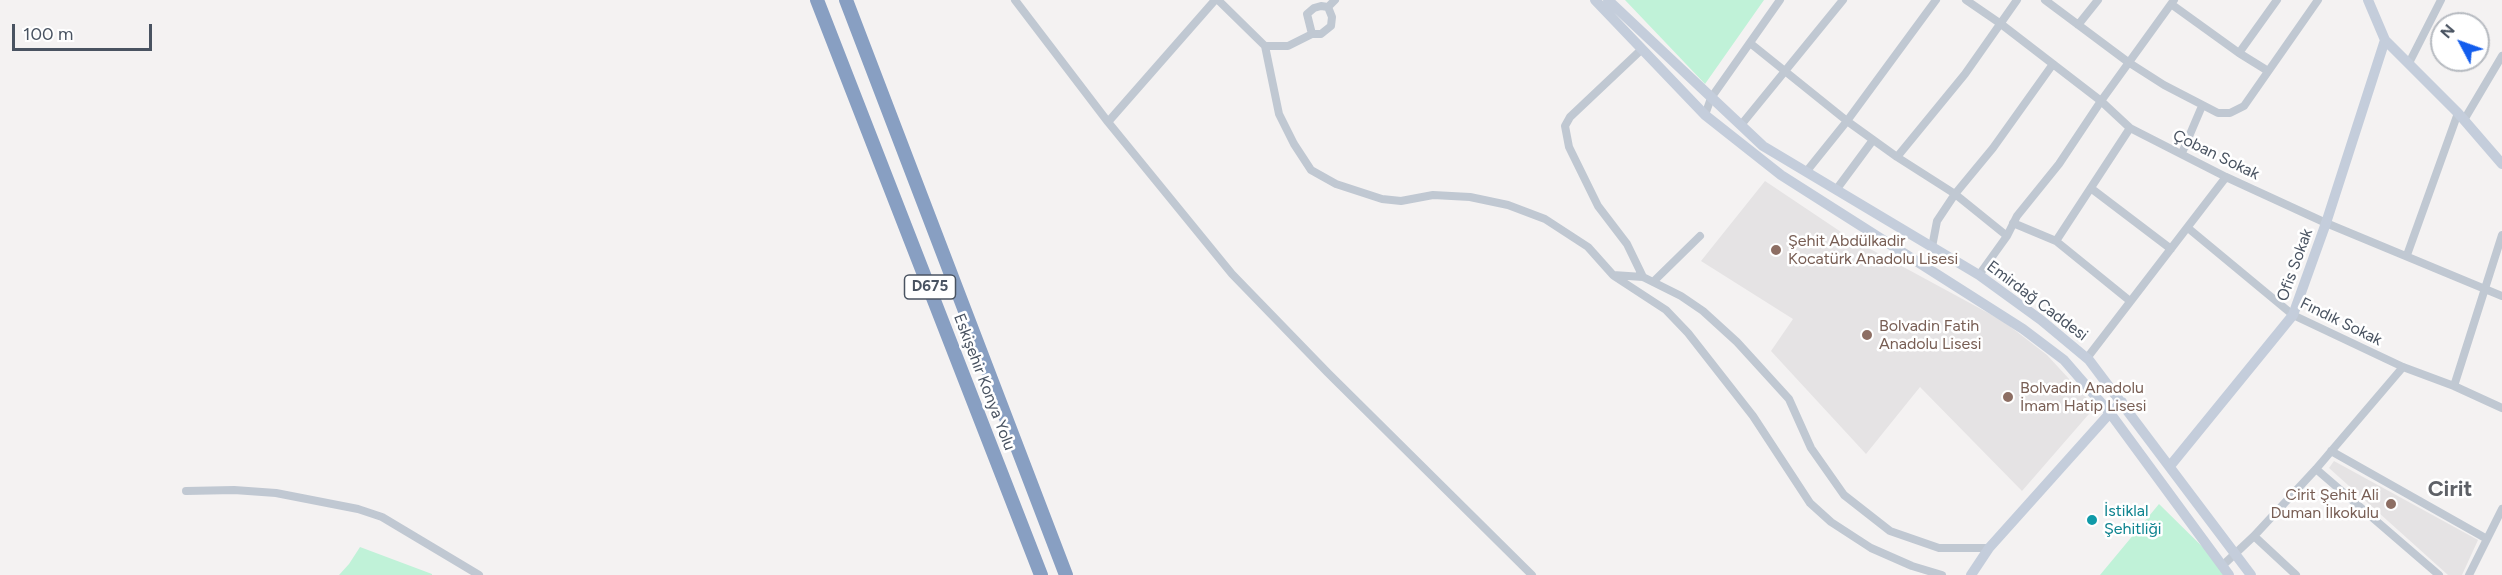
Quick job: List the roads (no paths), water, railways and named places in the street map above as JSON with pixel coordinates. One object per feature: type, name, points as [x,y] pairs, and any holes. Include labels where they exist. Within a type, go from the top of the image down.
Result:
[{"type":"highway","name":"Eskişehir Konya Yolu","points":[[817,0],[1041,575]]},
{"type":"highway","name":"D675","points":[[846,0],[1066,575]]},
{"type":"main road","name":"Emirdağ Caddesi","points":[[1594,0],[1706,115],[1781,175],[2024,329],[2064,360],[2110,413],[2226,570]]},
{"type":"main road","name":"Emirdağ Caddesi","points":[[1608,0],[1763,146],[1979,275],[2041,320],[2087,358],[2250,575]]},
{"type":"main road","points":[[2368,0],[2385,40],[2461,116],[2502,164]]},
{"type":"main road","name":"Ofis Sokak","points":[[2170,466],[2293,315],[2326,223],[2385,40]]},
{"type":"main road","points":[[1971,575],[1989,548],[2122,402]]},
{"type":"street","points":[[1015,0],[1108,122],[1233,274],[1328,373],[1532,575]]},
{"type":"street","points":[[1108,122],[1216,0],[1265,46],[1279,114],[1294,144],[1311,170],[1336,184],[1382,199],[1401,201],[1447,195],[1508,205],[1545,219],[1588,247],[1613,275],[1666,310],[1688,333],[1753,416],[1810,502],[1831,522],[1871,548],[1912,566],[1942,575]]},
{"type":"street","points":[[1328,8],[1335,0]]},
{"type":"street","points":[[1706,115],[1711,98],[1780,0]]},
{"type":"street","points":[[1741,125],[1843,0]]},
{"type":"street","points":[[1806,172],[1847,121],[1936,0]]},
{"type":"street","name":"Çoban Sokak","points":[[1966,0],[2101,101],[2130,128],[2226,177],[2326,223],[2502,296]]},
{"type":"street","points":[[1897,157],[1965,74],[2018,0]]},
{"type":"street","points":[[2045,0],[2128,62],[2218,113],[2230,113],[2244,106],[2318,0]]},
{"type":"street","points":[[2078,25],[2098,0]]},
{"type":"street","points":[[2239,53],[2277,0]]},
{"type":"street","points":[[2409,63],[2441,0]]},
{"type":"street","points":[[1979,275],[2007,236],[2017,216],[2059,164],[2128,62],[2173,2],[2239,53],[2268,71]]},
{"type":"street","points":[[1312,34],[1307,14],[1314,8],[1321,6],[1328,8]]},
{"type":"street","points":[[1265,46],[1288,46],[1312,34],[1322,34],[1331,26],[1332,17],[1328,8]]},
{"type":"street","points":[[1750,43],[1847,121],[1897,157],[1955,194],[2007,236]]},
{"type":"street","points":[[1642,49],[1570,117],[1565,126],[1569,147],[1598,206],[1627,244],[1643,277]]},
{"type":"street","points":[[2406,255],[2461,116],[2502,56]]},
{"type":"street","points":[[1932,247],[1937,221],[2053,64]]},
{"type":"street","points":[[2182,153],[2202,106]]},
{"type":"street","points":[[2056,241],[2130,128]]},
{"type":"street","points":[[1836,190],[1873,140]]},
{"type":"street","points":[[2087,358],[2226,177]]},
{"type":"street","points":[[2092,189],[2171,249]]},
{"type":"street","points":[[2013,224],[2056,241],[2130,301]]},
{"type":"street","name":"Fındık Sokak","points":[[2188,228],[2293,315],[2403,367],[2454,386],[2502,408]]},
{"type":"street","points":[[2454,386],[2502,235]]},
{"type":"street","points":[[1653,282],[1700,236]]},
{"type":"street","points":[[1613,275],[1643,277],[1681,296],[1703,311],[1737,342],[1789,399],[1810,448],[1844,495],[1890,531],[1939,548],[1989,548]]},
{"type":"street","points":[[2226,570],[2235,555],[2316,469],[2403,367]]},
{"type":"street","points":[[2331,451],[2487,539]]},
{"type":"street","points":[[2316,469],[2439,575]]},
{"type":"street","points":[[186,491],[276,492],[358,508],[382,518],[479,575]]},
{"type":"street","points":[[2469,575],[2502,509]]},
{"type":"street","points":[[2254,536],[2296,575]]},
{"type":"place","name":"Şehit Abdülkadir Kocatürk Anadolu Lisesi","points":[[1776,250]]},
{"type":"place","name":"Bolvadin Fatih Anadolu Lisesi","points":[[1867,335]]},
{"type":"place","name":"Bolvadin Anadolu İmam Hatip Lisesi","points":[[2008,397]]},
{"type":"place","name":"Cirit Şehit Ali Duman İlkokulu","points":[[2391,504]]},
{"type":"place","name":"İstiklal Şehitliği","points":[[2092,520]]},
{"type":"district","name":"Cirit","points":[[2450,490]]}]
